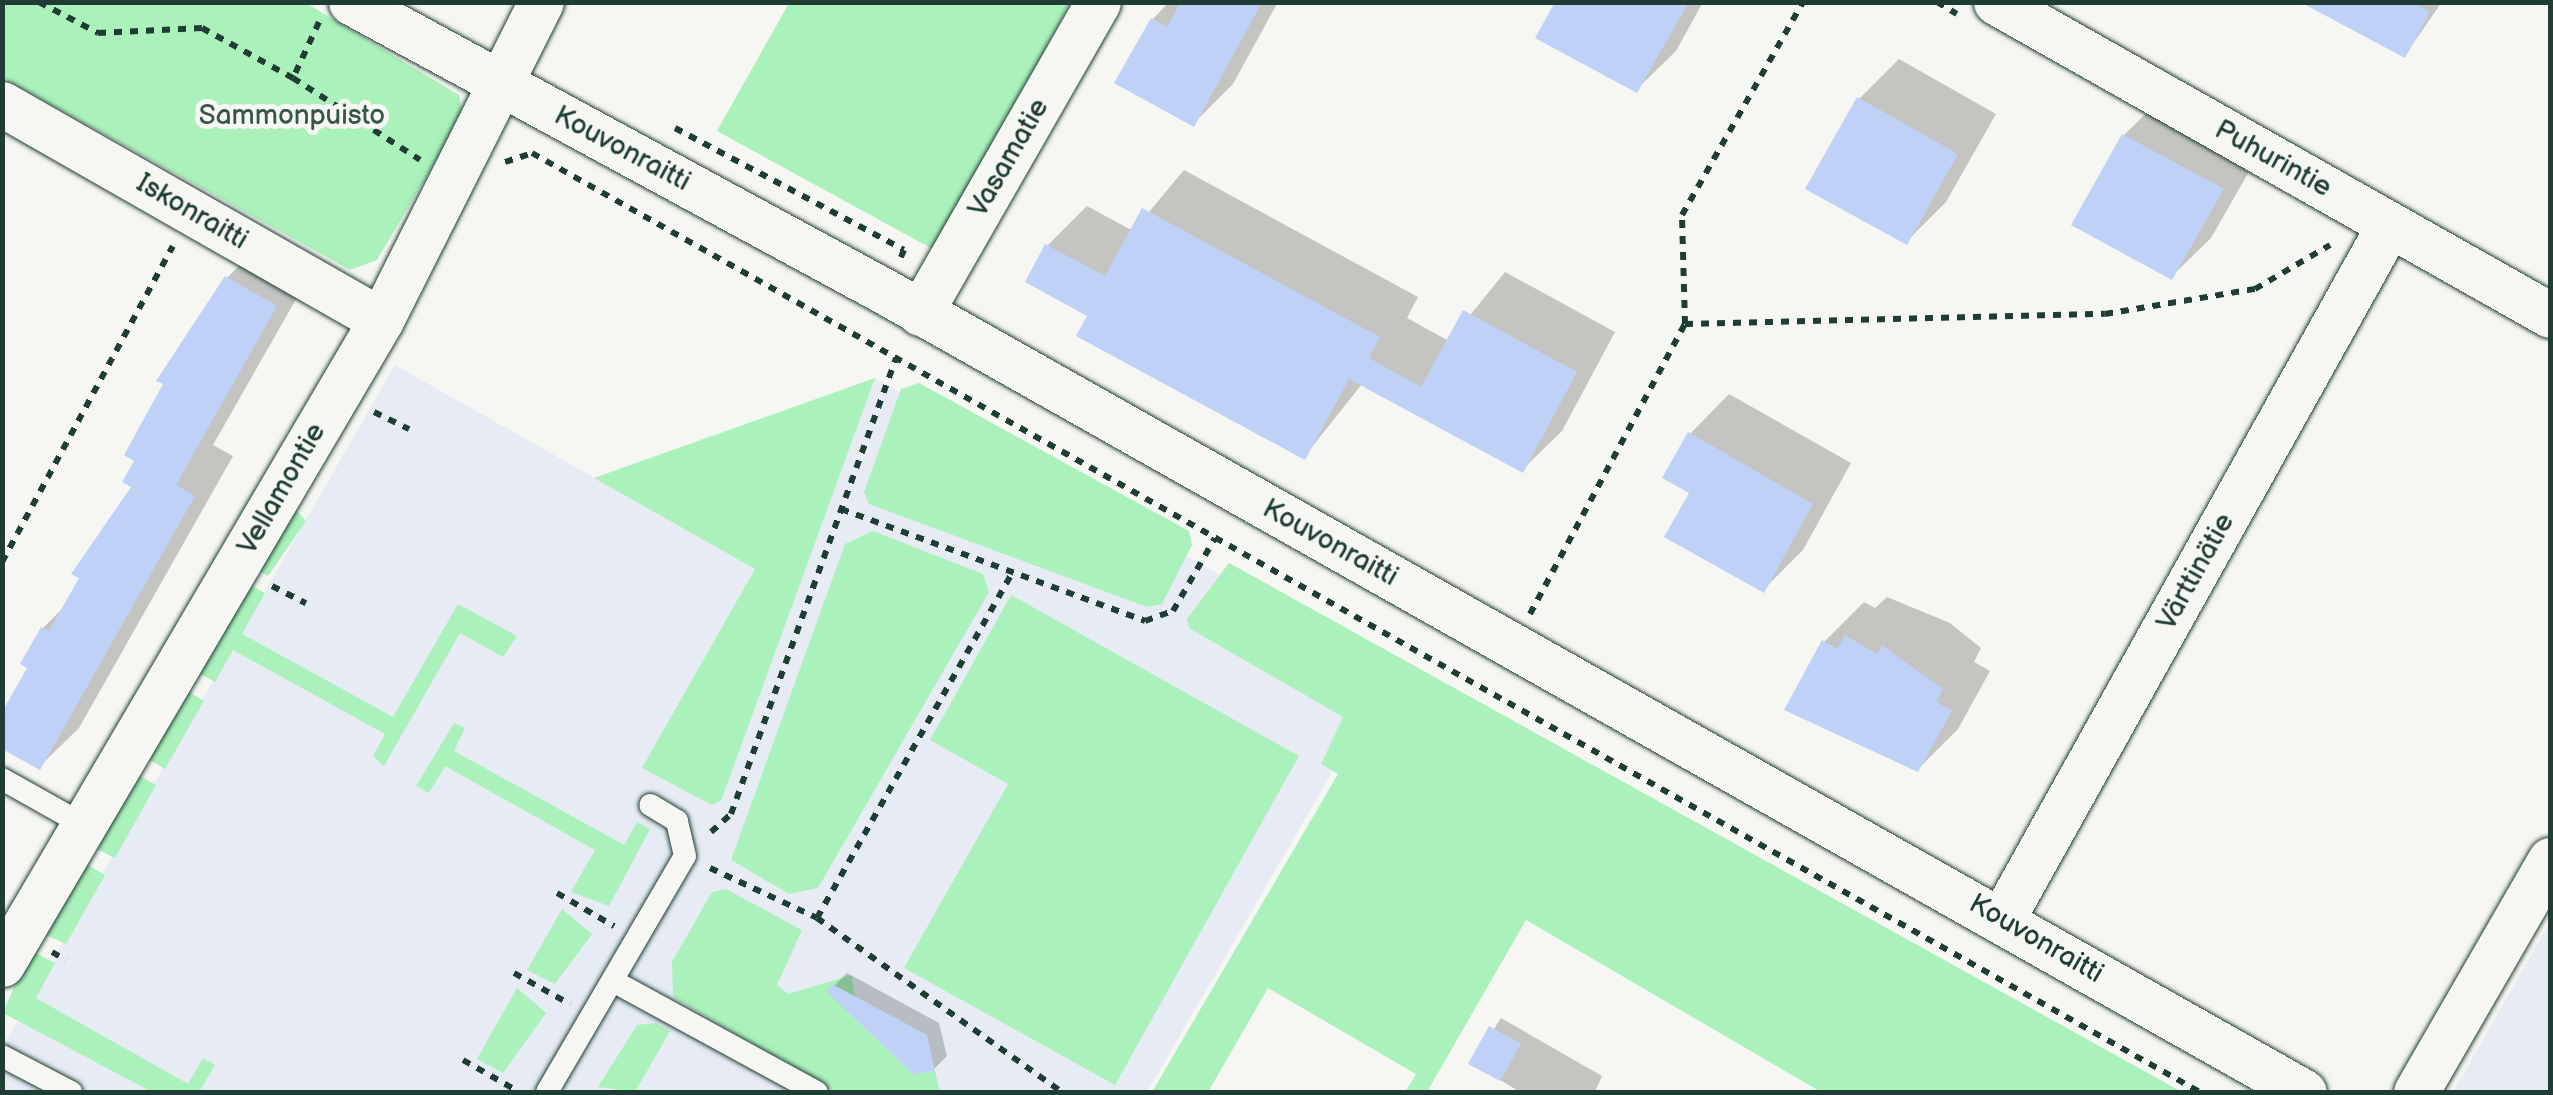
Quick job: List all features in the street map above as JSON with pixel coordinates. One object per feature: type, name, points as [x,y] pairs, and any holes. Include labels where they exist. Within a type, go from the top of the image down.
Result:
[{"type":"street","name":"Kouvonraitti","points":[[351,2],[920,313],[2304,1092]]},
{"type":"street","name":"Vellamontie","points":[[2,964],[461,189],[496,84],[541,2]]},
{"type":"street","name":"Vasamatie","points":[[920,313],[1098,2]]},
{"type":"street","name":"Puhurintie","points":[[1996,2],[2368,230],[2550,316]]},
{"type":"street","name":"Iskonraitti","points":[[2,104],[381,320]]},
{"type":"street","name":"Värttinätie","points":[[2002,919],[2368,230]]},
{"type":"street","points":[[2416,1092],[2550,860]]},
{"type":"lane","points":[[2,779],[84,825]]},
{"type":"lane","points":[[547,1092],[685,856],[677,821],[650,805]]},
{"type":"lane","points":[[613,981],[817,1092]]},
{"type":"lane","points":[[2,1056],[70,1092]]},
{"type":"path","points":[[39,2],[98,33],[202,28],[293,78],[461,189],[507,160],[532,153],[2200,1092]]},
{"type":"path","points":[[293,78],[328,2]]},
{"type":"path","points":[[1513,646],[1685,324],[1682,215],[1803,2]]},
{"type":"path","points":[[2,562],[192,212]]},
{"type":"path","points":[[1685,324],[2105,314],[2255,289],[2368,230]]},
{"type":"path","points":[[896,358],[730,814],[685,856],[817,918],[1062,1092]]},
{"type":"path","points":[[841,509],[1144,621],[1173,611],[1215,538]]},
{"type":"path","points":[[817,918],[1012,572]]},
{"type":"path","points":[[557,893],[637,939]]},
{"type":"path","points":[[514,973],[592,1017]]},
{"type":"path","points":[[463,1060],[520,1092]]},
{"type":"shaded area","points":[[395,365],[755,569],[875,378],[1390,672],[1147,1092],[3,1092],[2,1048]]},
{"type":"shaded area","points":[[2550,922],[2550,1092],[2453,1092]]},
{"type":"green space","name":"Sammonpuisto","points":[[2,3],[306,3],[459,95],[463,115],[377,260],[350,270],[3,78]]},
{"type":"green space","points":[[789,3],[1070,3],[938,252],[717,131]]},
{"type":"green space","points":[[875,378],[721,801],[712,805],[642,768],[755,569],[594,478]]},
{"type":"green space","points":[[919,383],[1189,531],[1192,545],[1162,604],[1147,607],[869,504],[864,492],[901,389]]},
{"type":"green space","points":[[292,505],[306,521],[268,576],[251,567]]},
{"type":"green space","points":[[873,531],[983,574],[989,592],[818,888],[789,894],[731,860],[845,544]]},
{"type":"green space","points":[[1229,563],[2182,1092],[1821,1092],[1526,920],[1427,1092],[1405,1092],[1416,1074],[1268,988],[1208,1092],[1152,1092],[1338,774],[1321,764],[1343,717],[1189,628],[1187,619]]},
{"type":"green space","points":[[246,583],[265,593],[242,634],[393,717],[458,604],[517,636],[503,657],[460,633],[384,766],[373,756],[385,734],[233,650],[215,682],[195,671]]},
{"type":"green space","points":[[1011,595],[1299,756],[1115,1085],[904,968],[1008,784],[930,740]]},
{"type":"green space","points":[[186,690],[204,701],[165,769],[145,757]]},
{"type":"green space","points":[[454,723],[465,728],[454,751],[624,845],[637,822],[650,829],[609,906],[571,892],[595,850],[445,766],[429,793],[416,786]]},
{"type":"green space","points":[[136,774],[156,785],[115,858],[95,848]]},
{"type":"green space","points":[[86,864],[105,875],[66,944],[44,934]]},
{"type":"green space","points":[[726,889],[802,930],[777,985],[788,994],[852,975],[858,1022],[913,1074],[935,1071],[940,1092],[835,1092],[673,997],[672,962],[712,892]]},
{"type":"green space","points":[[562,909],[592,934],[555,984],[527,970]]},
{"type":"green space","points":[[30,950],[55,963],[36,998],[188,1084],[203,1058],[215,1065],[199,1092],[152,1092],[3,1013]]},
{"type":"green space","points":[[517,988],[546,1013],[503,1073],[477,1059]]},
{"type":"green space","points":[[656,1023],[670,1031],[635,1092],[598,1087],[637,1025]]},
{"type":"building","points":[[1181,2],[1262,2],[1194,127],[1114,83],[1151,18],[1167,27]]},
{"type":"building","points":[[1555,2],[1689,2],[1637,93],[1535,38]]},
{"type":"building","points":[[2300,2],[2412,2],[2430,12],[2405,58]]},
{"type":"building","points":[[1857,97],[1958,154],[1907,245],[1805,189]]},
{"type":"building","points":[[2122,134],[2224,189],[2172,280],[2071,225]]},
{"type":"building","points":[[1142,208],[1380,337],[1369,358],[1421,387],[1463,310],[1577,372],[1523,473],[1349,379],[1305,460],[1076,336],[1087,316],[1025,282],[1045,244],[1105,276]]},
{"type":"building","points":[[225,276],[277,306],[176,485],[195,496],[40,770],[2,749],[2,712],[27,668],[20,664],[41,627],[49,631],[79,578],[71,574],[131,487],[122,482],[134,461],[124,455],[163,384],[156,381]]},
{"type":"building","points":[[1688,432],[1813,504],[1764,593],[1664,537],[1689,493],[1662,478]]},
{"type":"building","points":[[1845,635],[1877,654],[1882,645],[1943,689],[1936,702],[1952,711],[1918,772],[1784,710],[1822,640],[1837,649]]},
{"type":"building","points":[[832,984],[927,1035],[935,1071],[913,1074],[827,992]]},
{"type":"building","points":[[1489,1026],[1521,1044],[1500,1081],[1468,1064]]}]
